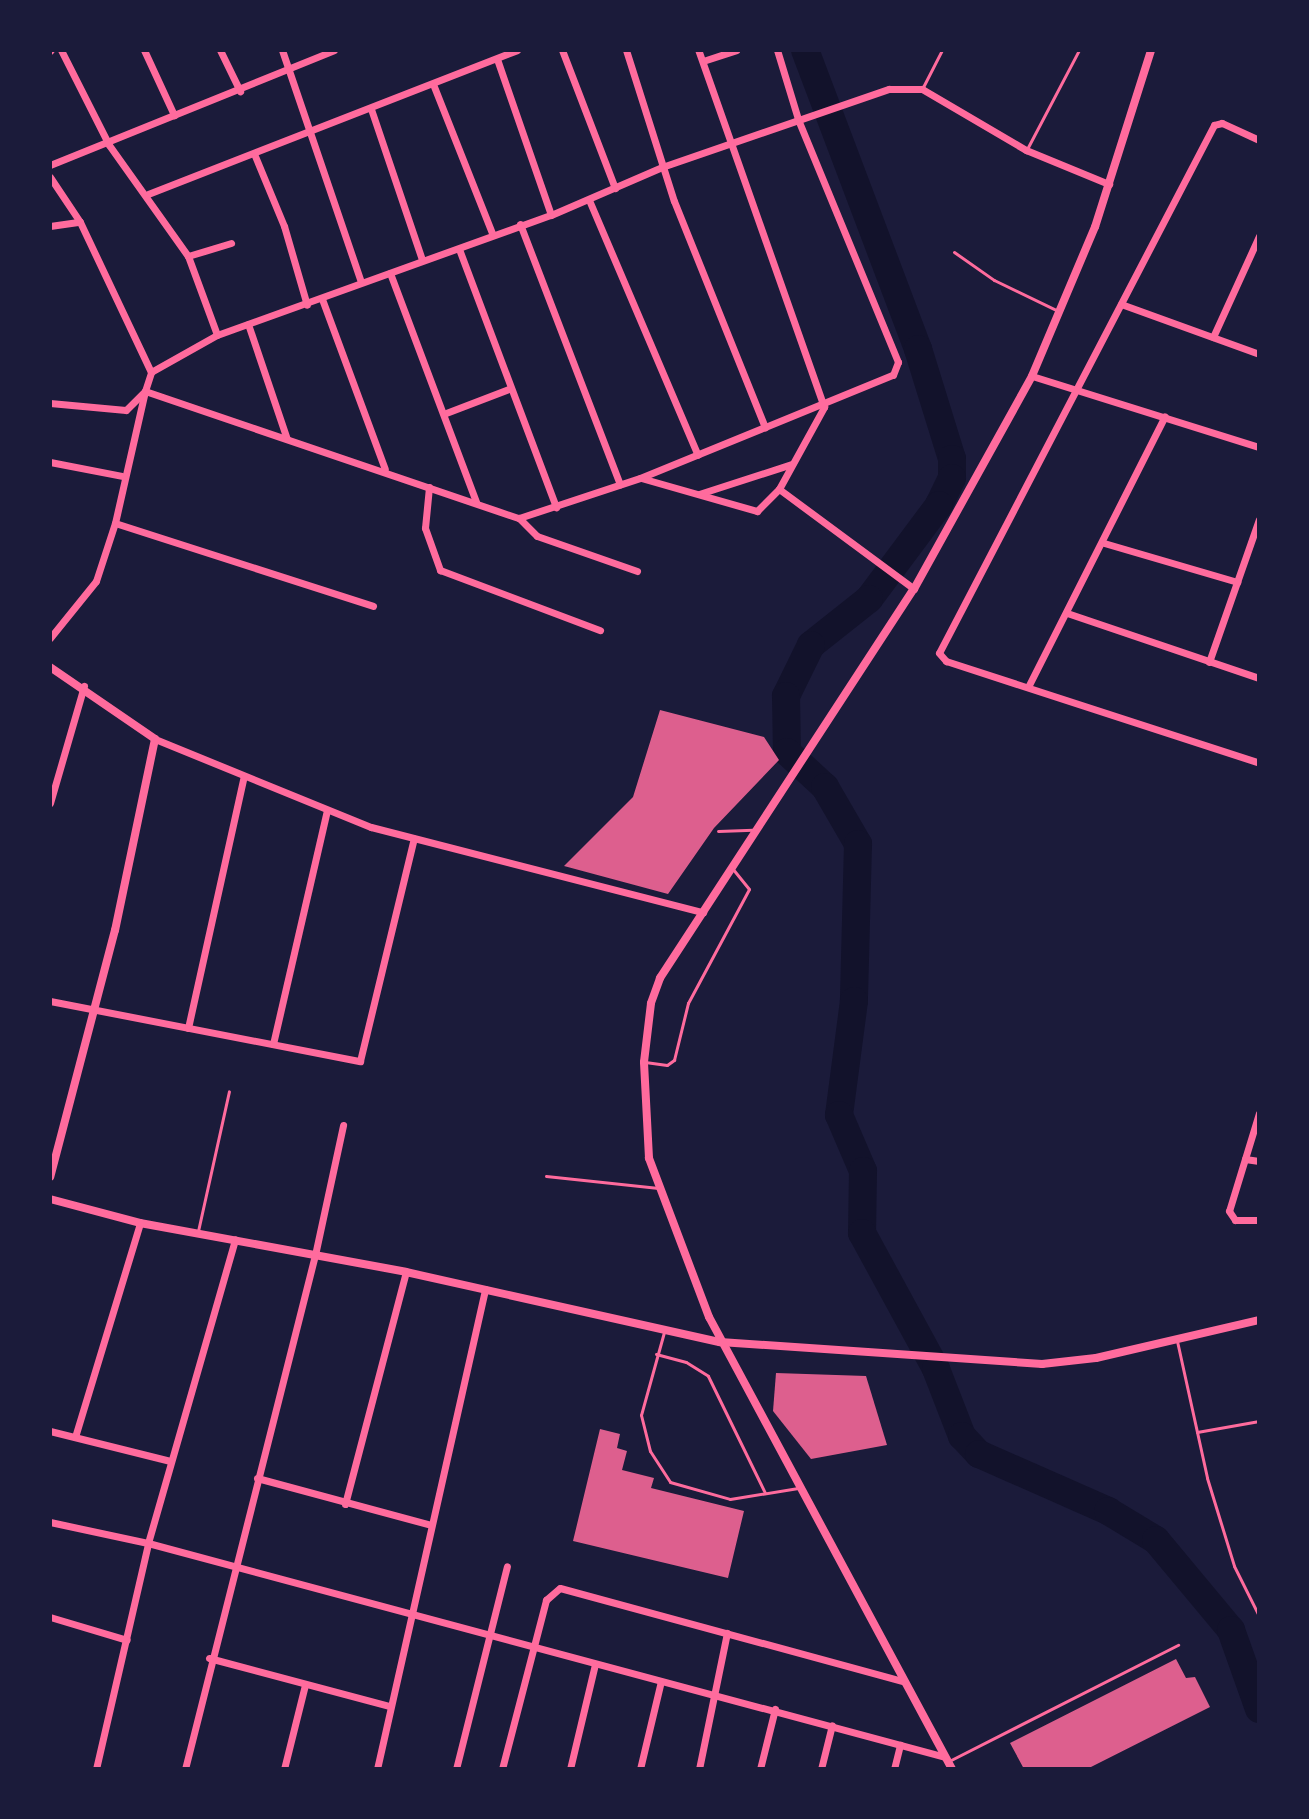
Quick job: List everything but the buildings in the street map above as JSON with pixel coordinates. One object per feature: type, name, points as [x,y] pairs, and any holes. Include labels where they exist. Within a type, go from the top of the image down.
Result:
[{"type":"street","points":[[61,50],[109,145],[148,194],[188,256],[217,335]]},
{"type":"street","points":[[144,50],[174,115]]},
{"type":"street","points":[[220,50],[240,91]]},
{"type":"street","points":[[282,50],[361,282]]},
{"type":"street","points":[[50,165],[109,145],[334,50]]},
{"type":"street","points":[[148,194],[255,156],[311,129],[371,109],[517,50]]},
{"type":"street","points":[[562,50],[615,188]]},
{"type":"street","points":[[626,50],[662,167],[765,427]]},
{"type":"street","points":[[640,478],[749,512],[764,508],[779,489],[824,407],[734,143],[698,50]]},
{"type":"street","points":[[703,61],[736,50]]},
{"type":"street","points":[[519,518],[640,478],[765,427],[824,407],[890,378],[898,362],[798,119],[777,50]]},
{"type":"street","points":[[949,1765],[720,1342],[658,1188],[649,1158],[644,1111],[644,1062],[651,1003],[660,978],[914,589],[1032,376],[1061,313],[1109,184],[1151,50]]},
{"type":"street","points":[[497,59],[551,215]]},
{"type":"street","points":[[433,84],[492,233]]},
{"type":"street","points":[[151,372],[217,335],[459,249],[492,233],[551,215],[662,167],[889,89],[922,89],[1026,150],[1109,184]]},
{"type":"street","points":[[371,109],[422,260]]},
{"type":"street","points":[[1259,140],[1222,123],[1214,125],[939,653],[946,661],[1029,685],[1259,763]]},
{"type":"street","points":[[255,156],[284,226],[307,305]]},
{"type":"street","points":[[50,177],[80,222],[151,372],[122,476],[115,523],[96,581],[50,638]]},
{"type":"street","points":[[589,200],[698,455]]},
{"type":"street","points":[[50,226],[80,222]]},
{"type":"street","points":[[520,224],[620,484]]},
{"type":"street","points":[[1213,337],[1258,242]]},
{"type":"street","points":[[188,256],[231,243]]},
{"type":"street","points":[[459,249],[509,389],[556,507]]},
{"type":"street","points":[[390,273],[446,413],[476,502]]},
{"type":"street","points":[[322,299],[385,469]]},
{"type":"street","points":[[1121,304],[1259,354]]},
{"type":"street","points":[[248,324],[287,439]]},
{"type":"street","points":[[1032,376],[1259,447]]},
{"type":"street","points":[[446,413],[509,389]]},
{"type":"street","points":[[145,391],[476,502],[519,518],[537,536],[637,571]]},
{"type":"street","points":[[50,403],[119,413],[145,391]]},
{"type":"street","points":[[1029,685],[1104,543],[1165,416]]},
{"type":"street","points":[[50,462],[122,476]]},
{"type":"street","points":[[699,494],[793,464]]},
{"type":"street","points":[[429,487],[425,528],[440,570],[600,630]]},
{"type":"street","points":[[779,489],[914,589]]},
{"type":"street","points":[[1209,662],[1259,519]]},
{"type":"street","points":[[115,523],[373,606]]},
{"type":"street","points":[[1104,543],[1237,582]]},
{"type":"street","points":[[1067,613],[1259,678]]},
{"type":"street","points":[[50,667],[84,686],[155,739],[327,810],[414,838],[703,912]]},
{"type":"street","points":[[50,803],[84,686]]},
{"type":"street","points":[[50,1177],[96,1009],[155,739]]},
{"type":"street","points":[[188,1028],[244,776]]},
{"type":"street","points":[[273,1044],[327,810]]},
{"type":"street","points":[[50,1001],[360,1061],[414,838]]},
{"type":"street","points":[[1259,1113],[1229,1215],[1240,1221],[1259,1220]]},
{"type":"street","points":[[185,1769],[209,1658],[237,1567],[315,1255],[343,1125]]},
{"type":"street","points":[[1245,1159],[1259,1161]]},
{"type":"street","points":[[50,1199],[140,1223],[406,1272],[720,1342],[1011,1364],[1096,1358],[1259,1320]]},
{"type":"street","points":[[75,1437],[140,1223]]},
{"type":"street","points":[[96,1769],[148,1543],[235,1239]]},
{"type":"street","points":[[345,1504],[406,1272]]},
{"type":"street","points":[[377,1769],[485,1289]]},
{"type":"street","points":[[50,1431],[170,1461]]},
{"type":"street","points":[[257,1478],[431,1525]]},
{"type":"street","points":[[50,1522],[148,1543],[595,1664],[775,1709],[900,1745],[949,1765]]},
{"type":"street","points":[[456,1769],[507,1566]]},
{"type":"street","points":[[502,1769],[548,1595],[566,1587],[903,1681]]},
{"type":"street","points":[[50,1617],[127,1640]]},
{"type":"street","points":[[699,1769],[717,1694],[727,1633]]},
{"type":"street","points":[[209,1658],[390,1706]]},
{"type":"street","points":[[570,1769],[595,1664]]},
{"type":"street","points":[[640,1769],[661,1681]]},
{"type":"street","points":[[284,1769],[305,1685]]},
{"type":"street","points":[[760,1769],[775,1709]]},
{"type":"street","points":[[821,1769],[832,1725]]},
{"type":"street","points":[[894,1769],[900,1745]]},
{"type":"lane","points":[[922,89],[942,50]]},
{"type":"lane","points":[[1026,150],[1079,50]]},
{"type":"lane","points":[[954,252],[994,280],[1061,313]]},
{"type":"lane","points":[[718,831],[757,831]]},
{"type":"lane","points":[[644,1062],[667,1065],[674,1060],[688,1003],[749,889],[732,868]]},
{"type":"lane","points":[[198,1235],[229,1091]]},
{"type":"lane","points":[[546,1176],[658,1188]]},
{"type":"lane","points":[[665,1329],[641,1415],[658,1467],[670,1482],[706,1496],[730,1499],[800,1488]]},
{"type":"lane","points":[[1177,1340],[1197,1432],[1234,1566],[1259,1616]]},
{"type":"lane","points":[[656,1354],[686,1362],[708,1376],[765,1493]]},
{"type":"lane","points":[[1197,1432],[1259,1421]]},
{"type":"lane","points":[[949,1765],[1178,1645]]},
{"type":"waterway","points":[[805,50],[918,349],[952,459],[952,478],[939,505],[869,599],[811,645],[786,696],[787,752],[825,787],[858,844],[854,1001],[839,1115],[863,1171],[862,1233],[936,1369],[962,1436],[979,1454],[1108,1511],[1156,1540],[1231,1630],[1259,1709]]}]
